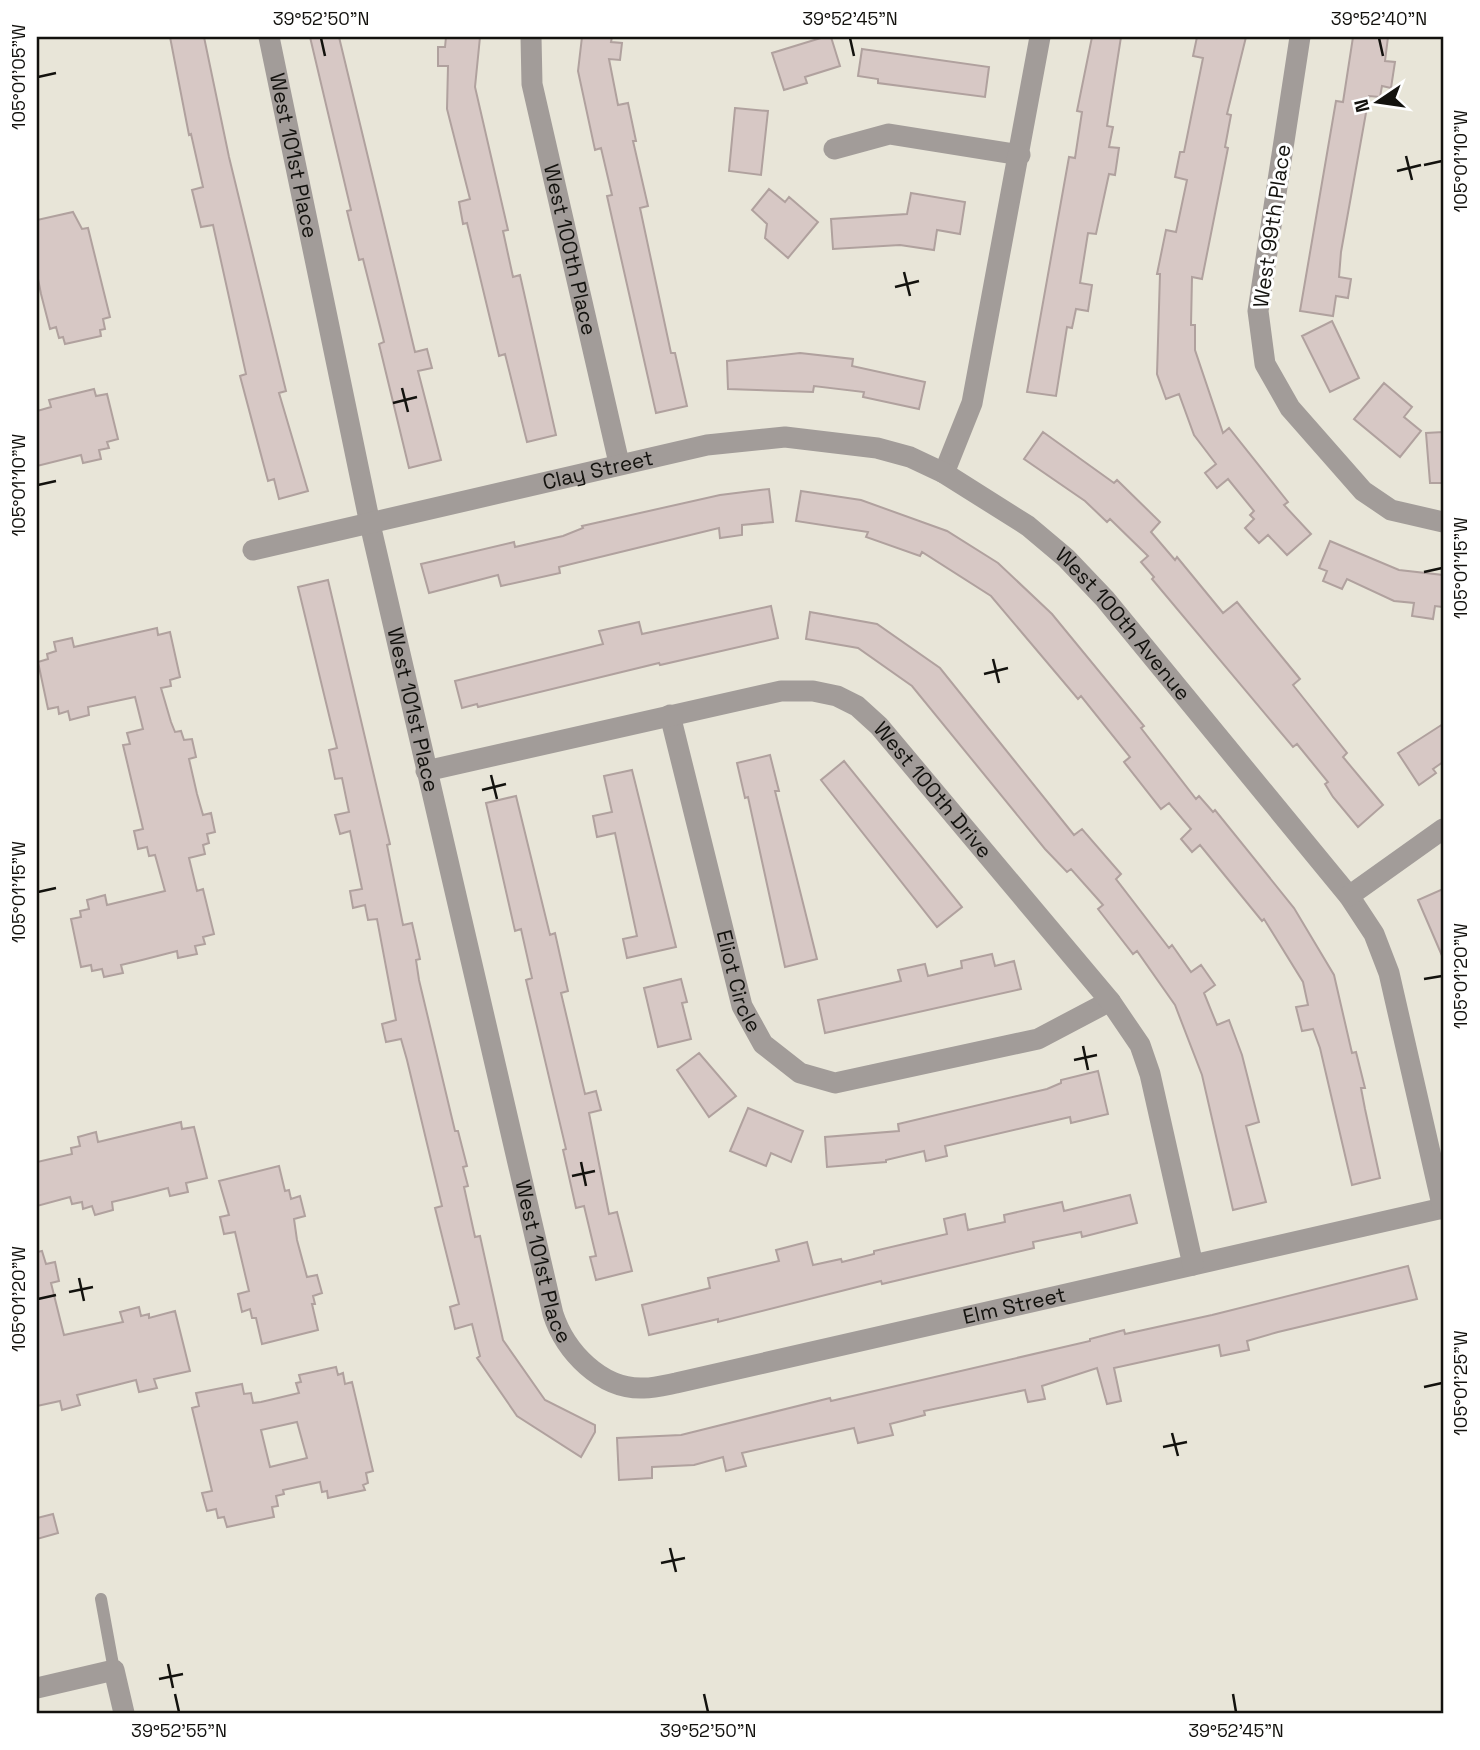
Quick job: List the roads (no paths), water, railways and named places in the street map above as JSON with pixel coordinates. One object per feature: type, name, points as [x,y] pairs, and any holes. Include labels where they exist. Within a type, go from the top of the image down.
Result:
[{"type":"street","name":"West 101st Place","points":[[269,37],[370,524],[553,1314],[560,1336],[572,1352],[591,1367]]},
{"type":"street","name":"West 100th Place","points":[[531,37],[532,84],[619,463]]},
{"type":"street","points":[[944,473],[972,403],[1040,37]]},
{"type":"street","name":"West 99th Place","points":[[1300,37],[1258,311],[1261,351],[1271,380],[1317,442],[1347,476],[1391,510],[1443,522]]},
{"type":"street","points":[[834,149],[889,134],[1020,155]]},
{"type":"street","name":"Clay Street","points":[[253,550],[619,463],[707,445],[785,437],[877,448],[910,457],[944,473]]},
{"type":"street","name":"West 100th Avenue","points":[[944,473],[1028,526],[1105,599],[1349,896],[1374,934],[1389,974],[1443,1209]]},
{"type":"street","name":"West 100th Drive","points":[[426,771],[781,691],[813,691],[836,696],[857,706],[878,726],[1110,1001],[1140,1045],[1150,1074],[1193,1265]]},
{"type":"street","name":"Eliot Circle","points":[[670,715],[742,1006],[764,1044],[800,1073],[835,1083],[1038,1039],[1110,1001]]},
{"type":"street","points":[[1349,896],[1443,829]]},
{"type":"street","name":"Elm Street","points":[[591,1367],[606,1380],[625,1386],[642,1388],[676,1383],[1443,1209]]},
{"type":"street","points":[[37,1688],[114,1670],[124,1713]]},
{"type":"lane","points":[[101,1599],[114,1670]]}]
